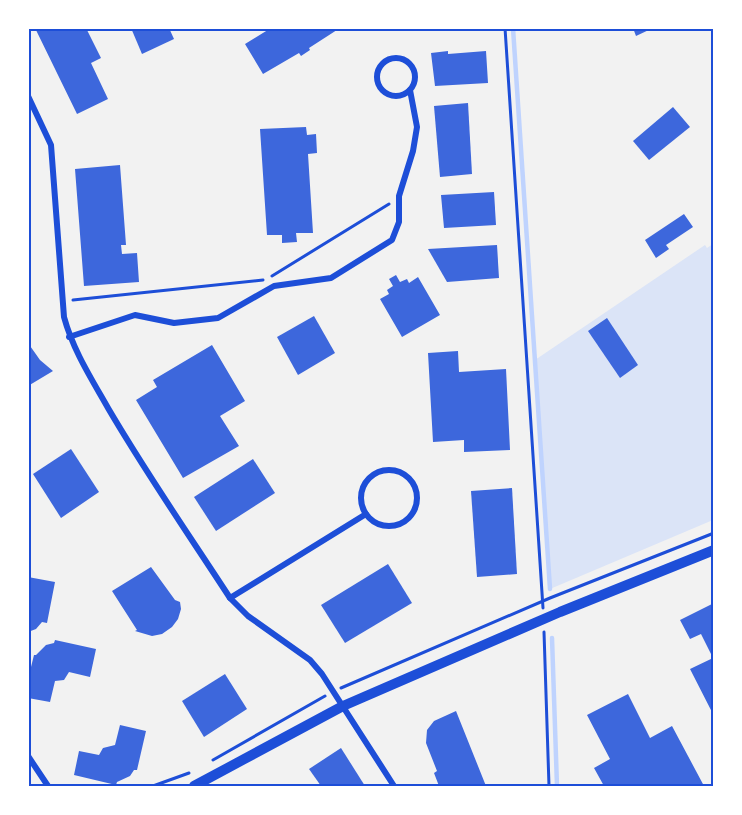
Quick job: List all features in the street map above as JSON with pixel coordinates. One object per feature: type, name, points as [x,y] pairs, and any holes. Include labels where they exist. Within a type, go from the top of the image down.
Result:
[{"type":"street","points":[[69,337],[135,315],[174,323],[218,318],[274,286],[331,278],[392,240],[399,222],[399,198],[413,151],[417,127],[410,90],[415,80],[409,64],[397,58],[390,59],[380,67],[377,79],[383,91],[394,96],[405,94],[410,90]]},
{"type":"street","points":[[28,96],[51,146],[62,301],[69,337],[79,357],[129,443],[230,598],[248,616],[310,660],[322,674],[394,786]]},
{"type":"street","points":[[390,470],[406,476],[412,483],[416,490],[416,508],[405,521],[388,526],[380,524],[366,514],[361,497],[363,488],[374,475],[390,470]]},
{"type":"street","points":[[230,598],[366,514]]},
{"type":"street","points":[[194,786],[343,706],[543,619],[714,550]]},
{"type":"street","points":[[28,756],[48,786]]},
{"type":"path","points":[[505,28],[543,619],[549,786]]},
{"type":"path","points":[[62,301],[266,279],[399,198]]},
{"type":"shaded area","points":[[713,244],[713,520],[550,589],[535,360],[705,245],[707,248]]},
{"type":"building","points":[[35,28],[86,28],[101,58],[91,63],[108,99],[77,114]]},
{"type":"building","points":[[131,28],[169,28],[174,39],[142,54]]},
{"type":"building","points":[[271,28],[340,28],[309,48],[310,50],[301,56],[299,53],[263,74],[245,44]]},
{"type":"building","points":[[633,28],[653,28],[636,36]]},
{"type":"building","points":[[448,51],[448,54],[486,51],[488,83],[435,86],[431,53]]},
{"type":"building","points":[[468,103],[472,174],[440,177],[434,106]]},
{"type":"building","points":[[673,107],[690,127],[649,160],[633,141]]},
{"type":"building","points":[[306,127],[307,135],[316,134],[317,153],[308,154],[313,233],[296,233],[297,242],[282,243],[282,235],[267,235],[260,129]]},
{"type":"building","points":[[120,165],[126,245],[121,245],[122,254],[137,253],[139,282],[84,286],[75,169]]},
{"type":"building","points":[[494,192],[496,225],[444,228],[441,195]]},
{"type":"building","points":[[684,214],[693,227],[666,245],[669,249],[656,258],[645,240]]},
{"type":"building","points":[[497,245],[499,278],[447,282],[428,249]]},
{"type":"building","points":[[396,275],[400,282],[407,279],[409,283],[418,277],[440,315],[402,337],[380,299],[389,294],[387,290],[393,286],[389,279]]},
{"type":"building","points":[[314,316],[335,353],[298,375],[277,337]]},
{"type":"building","points":[[607,318],[638,365],[620,378],[588,331]]},
{"type":"building","points":[[28,343],[40,360],[53,371],[28,386]]},
{"type":"building","points":[[212,345],[245,401],[220,416],[239,446],[183,478],[136,400],[157,387],[153,380]]},
{"type":"building","points":[[458,351],[459,372],[506,369],[510,450],[464,452],[464,440],[433,442],[428,353]]},
{"type":"building","points":[[71,449],[99,492],[61,518],[33,474]]},
{"type":"building","points":[[253,459],[275,493],[216,531],[194,497]]},
{"type":"building","points":[[512,488],[517,574],[477,577],[471,491]]},
{"type":"building","points":[[388,564],[412,603],[345,643],[321,605]]},
{"type":"building","points":[[151,567],[175,600],[180,602],[181,609],[172,627],[162,634],[152,636],[135,631],[137,630],[112,591]]},
{"type":"building","points":[[28,577],[55,582],[47,623],[42,622],[36,629],[28,632]]},
{"type":"building","points":[[714,603],[714,716],[690,669],[713,658],[701,634],[690,639],[680,620]]},
{"type":"building","points":[[55,640],[96,649],[90,677],[69,672],[64,680],[55,681],[50,702],[28,698],[28,679],[34,655],[46,645],[54,643]]},
{"type":"building","points":[[225,674],[247,709],[204,737],[182,701]]},
{"type":"building","points":[[628,694],[650,738],[672,726],[704,786],[604,786],[594,768],[610,759],[587,715]]},
{"type":"building","points":[[456,711],[486,786],[439,786],[434,773],[437,771],[426,743],[427,730],[434,721]]},
{"type":"building","points":[[120,725],[146,731],[137,770],[117,782],[116,785],[74,775],[79,751],[99,755],[103,748],[115,745]]},
{"type":"building","points":[[341,748],[365,786],[321,786],[309,769]]},
{"type":"waterway","points":[[513,28],[550,589]]},
{"type":"waterway","points":[[552,638],[557,786]]}]
